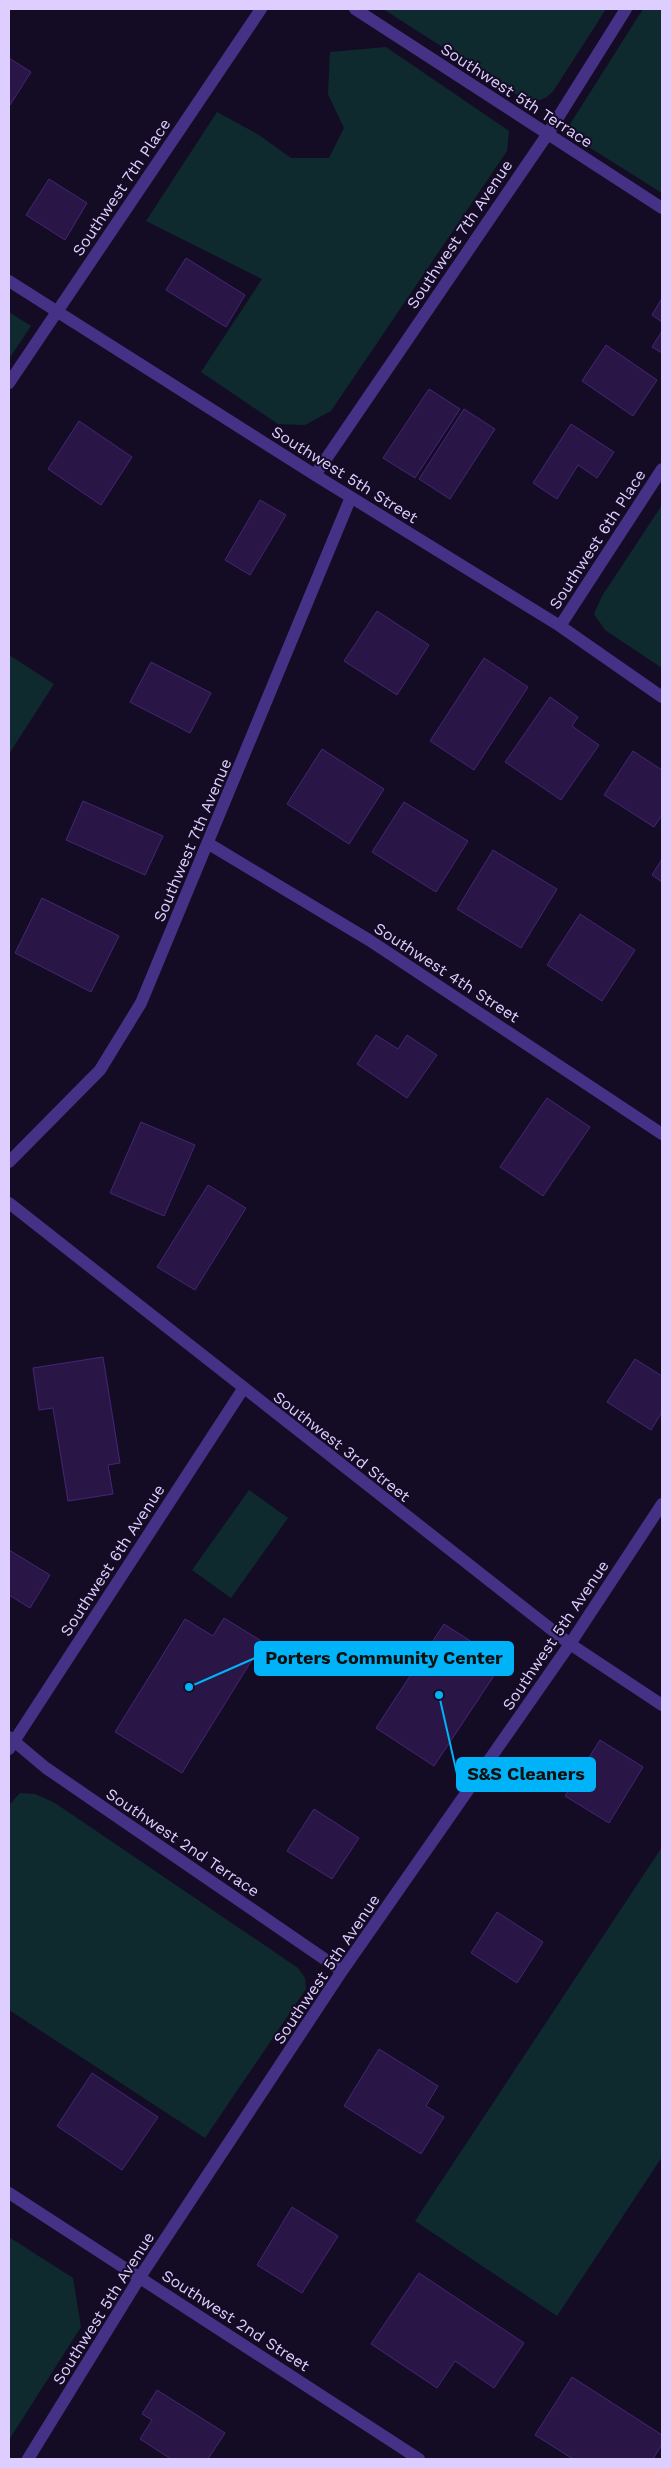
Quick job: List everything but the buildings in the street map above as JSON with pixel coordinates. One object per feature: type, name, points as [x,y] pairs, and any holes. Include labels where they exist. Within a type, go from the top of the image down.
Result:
[{"type":"street","name":"Southwest 7th Place","points":[[9,383],[261,9]]},
{"type":"street","name":"Southwest 5th Terrace","points":[[355,9],[662,208]]},
{"type":"street","name":"Southwest 7th Avenue","points":[[314,475],[547,135],[626,9]]},
{"type":"street","name":"Southwest 5th Street","points":[[9,281],[314,475],[560,626],[662,697]]},
{"type":"street","name":"Southwest 6th Place","points":[[560,626],[662,469]]},
{"type":"street","name":"Southwest 7th Avenue","points":[[9,1162],[100,1070],[141,1003],[209,844],[351,497]]},
{"type":"street","name":"Southwest 4th Street","points":[[209,844],[369,940],[662,1134]]},
{"type":"street","name":"Southwest 3rd Street","points":[[9,1203],[243,1389],[570,1644],[662,1705]]},
{"type":"street","name":"Southwest 6th Avenue","points":[[10,1742],[243,1389]]},
{"type":"street","name":"Southwest 5th Avenue","points":[[28,2459],[140,2277],[342,1971],[570,1644],[662,1504]]},
{"type":"street","name":"Southwest 2nd Terrace","points":[[10,1742],[342,1971]]},
{"type":"street","name":"Southwest 2nd Street","points":[[9,2193],[419,2459]]},
{"type":"green space","points":[[383,9],[606,9],[554,90],[543,99],[532,100],[522,98]]},
{"type":"green space","points":[[643,9],[662,9],[662,193],[565,132]]},
{"type":"green space","points":[[386,47],[509,131],[507,151],[331,411],[305,425],[278,424],[201,372],[262,279],[146,221],[217,112],[259,135],[291,158],[329,158],[344,128],[328,94],[330,52]]},
{"type":"green space","points":[[9,312],[31,326],[9,359]]},
{"type":"green space","points":[[662,505],[662,668],[605,630],[594,614],[602,596]]},
{"type":"green space","points":[[9,655],[54,684],[9,754]]},
{"type":"green space","points":[[249,1490],[288,1518],[231,1598],[192,1570]]},
{"type":"green space","points":[[20,1793],[35,1794],[55,1803],[298,1968],[305,1978],[306,1989],[205,2138],[9,2010],[9,1805]]},
{"type":"green space","points":[[662,1847],[662,2157],[557,2316],[415,2221]]},
{"type":"green space","points":[[9,2237],[73,2278],[81,2327],[9,2440]]},
{"type":"place","name":"Porters Community Center","points":[[189,1687]]},
{"type":"place","name":"S&S Cleaners","points":[[439,1695]]}]
